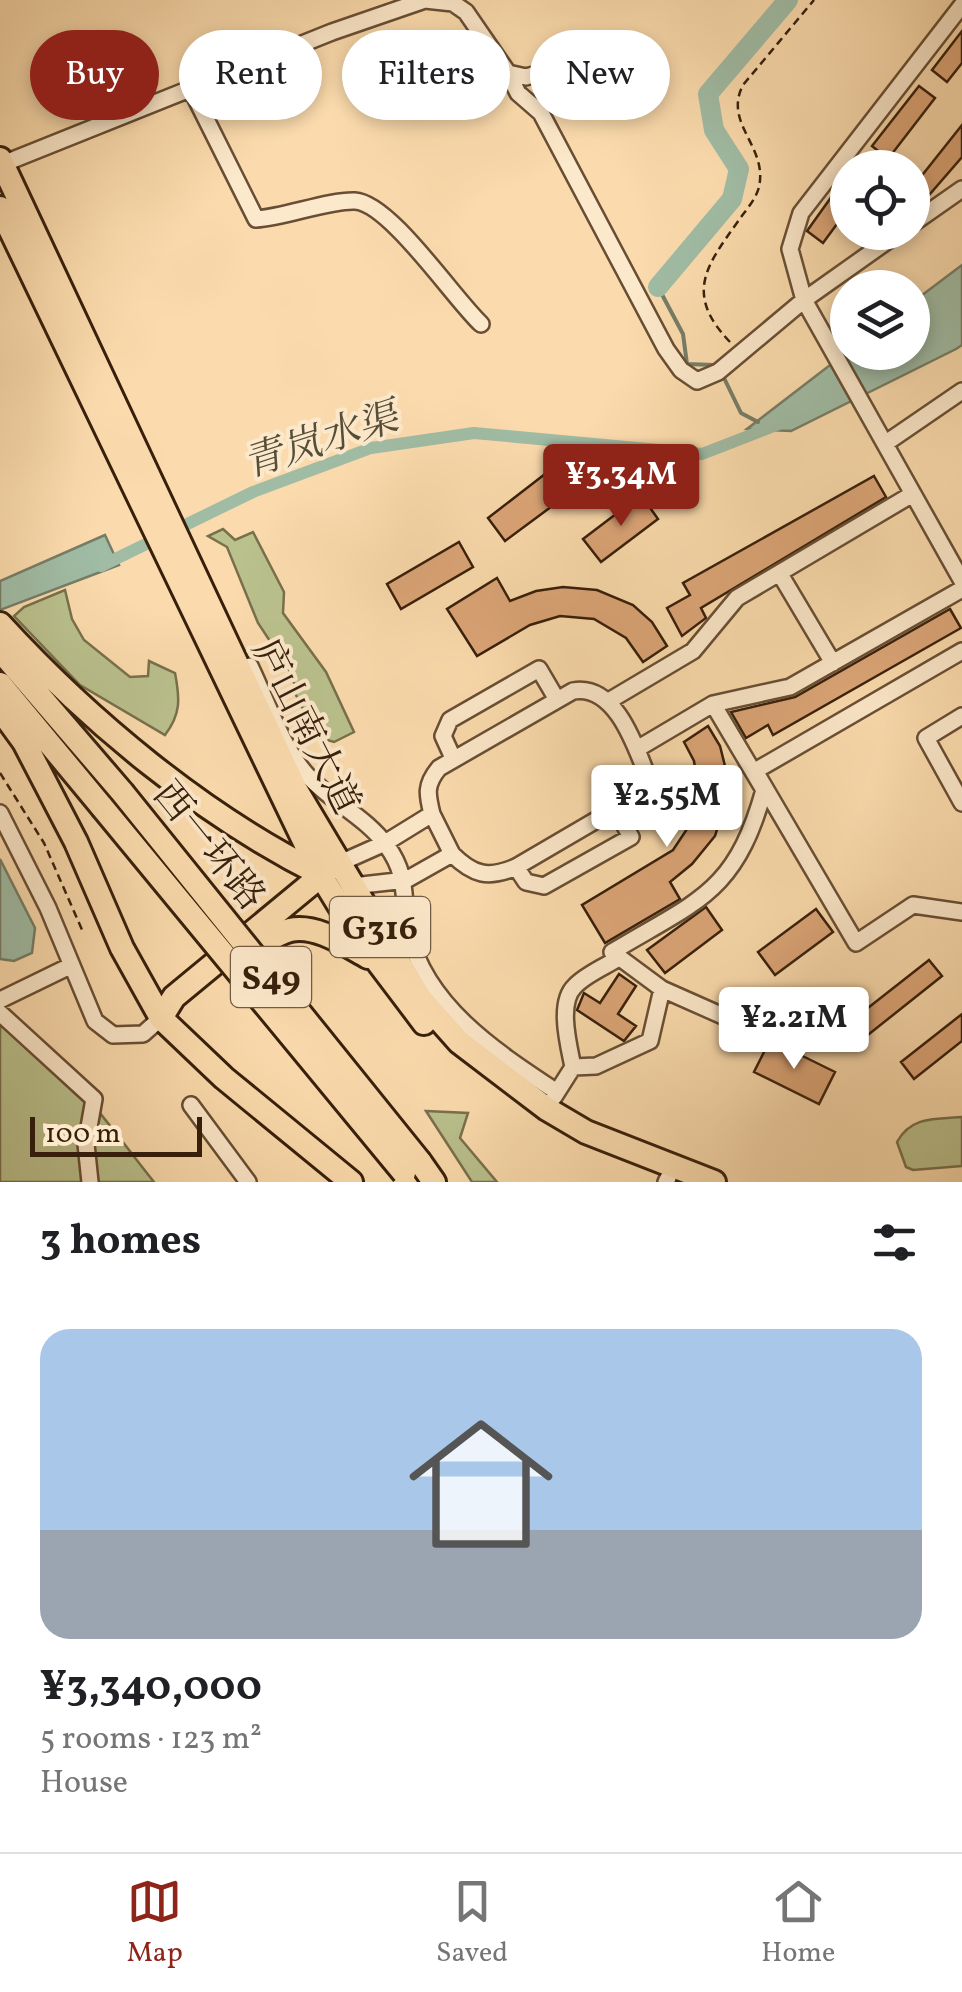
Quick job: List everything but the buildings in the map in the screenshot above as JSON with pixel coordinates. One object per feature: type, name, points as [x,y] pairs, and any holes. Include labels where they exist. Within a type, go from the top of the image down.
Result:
[{"type":"highway","name":"庐山南大道","points":[[1,163],[329,875],[374,960],[435,1035],[534,1115],[576,1140],[671,1181]]},
{"type":"highway","name":"庐山南大道","points":[[0,208],[160,509]]},
{"type":"highway","points":[[0,624],[96,716],[205,806],[261,844],[329,875]]},
{"type":"highway","name":"西一环路","points":[[0,650],[122,792],[412,1172]]},
{"type":"highway","name":"西一环路","points":[[0,684],[412,1172],[434,1182]]},
{"type":"highway","points":[[0,709],[24,742],[76,842],[122,948],[161,1018],[224,1078],[351,1182]]},
{"type":"highway","name":"庐山南大道","points":[[329,875],[353,886],[420,998],[459,1042],[552,1101],[586,1132],[714,1182]]},
{"type":"highway","points":[[161,1018],[182,1008],[252,950],[329,875]]},
{"type":"highway","points":[[161,1018],[174,997],[329,875]]},
{"type":"highway","points":[[252,950],[290,930],[308,930],[333,938],[374,960]]},
{"type":"street","points":[[322,36],[425,0],[452,3],[466,12],[478,30]]},
{"type":"street","points":[[962,5],[801,212],[790,249],[804,300],[962,581]]},
{"type":"street","points":[[510,77],[518,92],[541,113],[681,370],[696,381],[719,371],[804,300],[875,250]]},
{"type":"street","points":[[1,163],[179,94]]},
{"type":"street","points":[[206,120],[256,219],[357,201],[374,210],[420,251],[454,297],[482,324]]},
{"type":"street","points":[[930,211],[962,189]]},
{"type":"street","points":[[886,443],[962,391]]},
{"type":"street","points":[[606,702],[693,650],[737,598],[911,495]]},
{"type":"street","points":[[180,552],[306,774],[385,842],[406,880],[409,933],[430,985],[482,1039],[552,1101],[573,1067],[566,1027],[569,994],[575,984],[617,958]]},
{"type":"street","points":[[780,574],[833,663]]},
{"type":"street","points":[[637,749],[713,704],[790,688],[962,589]]},
{"type":"street","points":[[755,771],[962,651]]},
{"type":"street","points":[[453,758],[443,736],[450,720],[539,669],[556,698]]},
{"type":"street","points":[[588,688],[606,702],[637,749],[645,770],[634,798],[516,867],[483,875],[467,868],[452,854],[432,814],[428,781],[453,758],[556,698],[588,688]]},
{"type":"street","points":[[713,704],[856,943],[913,905],[962,912]]},
{"type":"street","points":[[962,716],[926,738],[962,803]]},
{"type":"street","points":[[741,1024],[662,990],[612,952],[707,894],[733,868],[751,835],[764,790],[755,771]]},
{"type":"street","points":[[516,867],[526,882],[544,886],[632,837],[616,810]]},
{"type":"street","points":[[0,813],[48,908],[95,1020],[113,1035],[143,1034],[161,1018]]},
{"type":"street","points":[[329,875],[432,814]]},
{"type":"street","points":[[353,886],[406,880],[452,854]]},
{"type":"street","points":[[0,1000],[70,966]]},
{"type":"street","points":[[573,1067],[596,1066],[650,1041],[662,990]]},
{"type":"street","points":[[0,1013],[94,1099],[86,1144],[90,1182]]},
{"type":"street","points":[[191,1105],[248,1182]]},
{"type":"path","points":[[731,343],[717,329],[702,289],[707,268],[759,186],[758,152],[738,123],[736,100],[742,85],[814,0]]},
{"type":"path","points":[[0,773],[44,843],[83,932]]},
{"type":"green space","points":[[223,529],[235,540],[253,532],[284,592],[283,613],[326,672],[354,732],[334,742],[317,737],[296,695],[293,676],[258,623],[227,547],[208,536]]},
{"type":"green space","points":[[65,590],[72,619],[84,640],[130,677],[148,676],[149,661],[175,673],[178,706],[165,735],[80,685],[14,616],[24,607]]},
{"type":"green space","points":[[0,1026],[20,1034],[62,1069],[154,1182],[0,1182]]},
{"type":"green space","points":[[426,1111],[468,1113],[460,1138],[497,1182],[472,1182]]},
{"type":"green space","points":[[962,1117],[962,1166],[913,1170],[906,1167],[897,1142],[909,1127],[925,1120]]},
{"type":"shaded area","points":[[962,265],[962,345],[930,362],[930,289]]},
{"type":"shaded area","points":[[830,365],[830,370],[914,370],[791,431],[747,429]]},
{"type":"shaded area","points":[[105,535],[119,565],[0,610],[0,581]]},
{"type":"shaded area","points":[[0,859],[35,928],[32,953],[14,961],[0,959]]},
{"type":"waterway","points":[[658,287],[732,199],[739,169],[714,130],[708,94],[788,0]]},
{"type":"waterway","points":[[658,287],[683,334],[687,364],[714,365]]},
{"type":"waterway","points":[[724,378],[741,413],[758,422]]},
{"type":"waterway","name":"青岚水渠","points":[[101,566],[253,492],[371,448],[474,433],[702,454],[779,424]]}]
